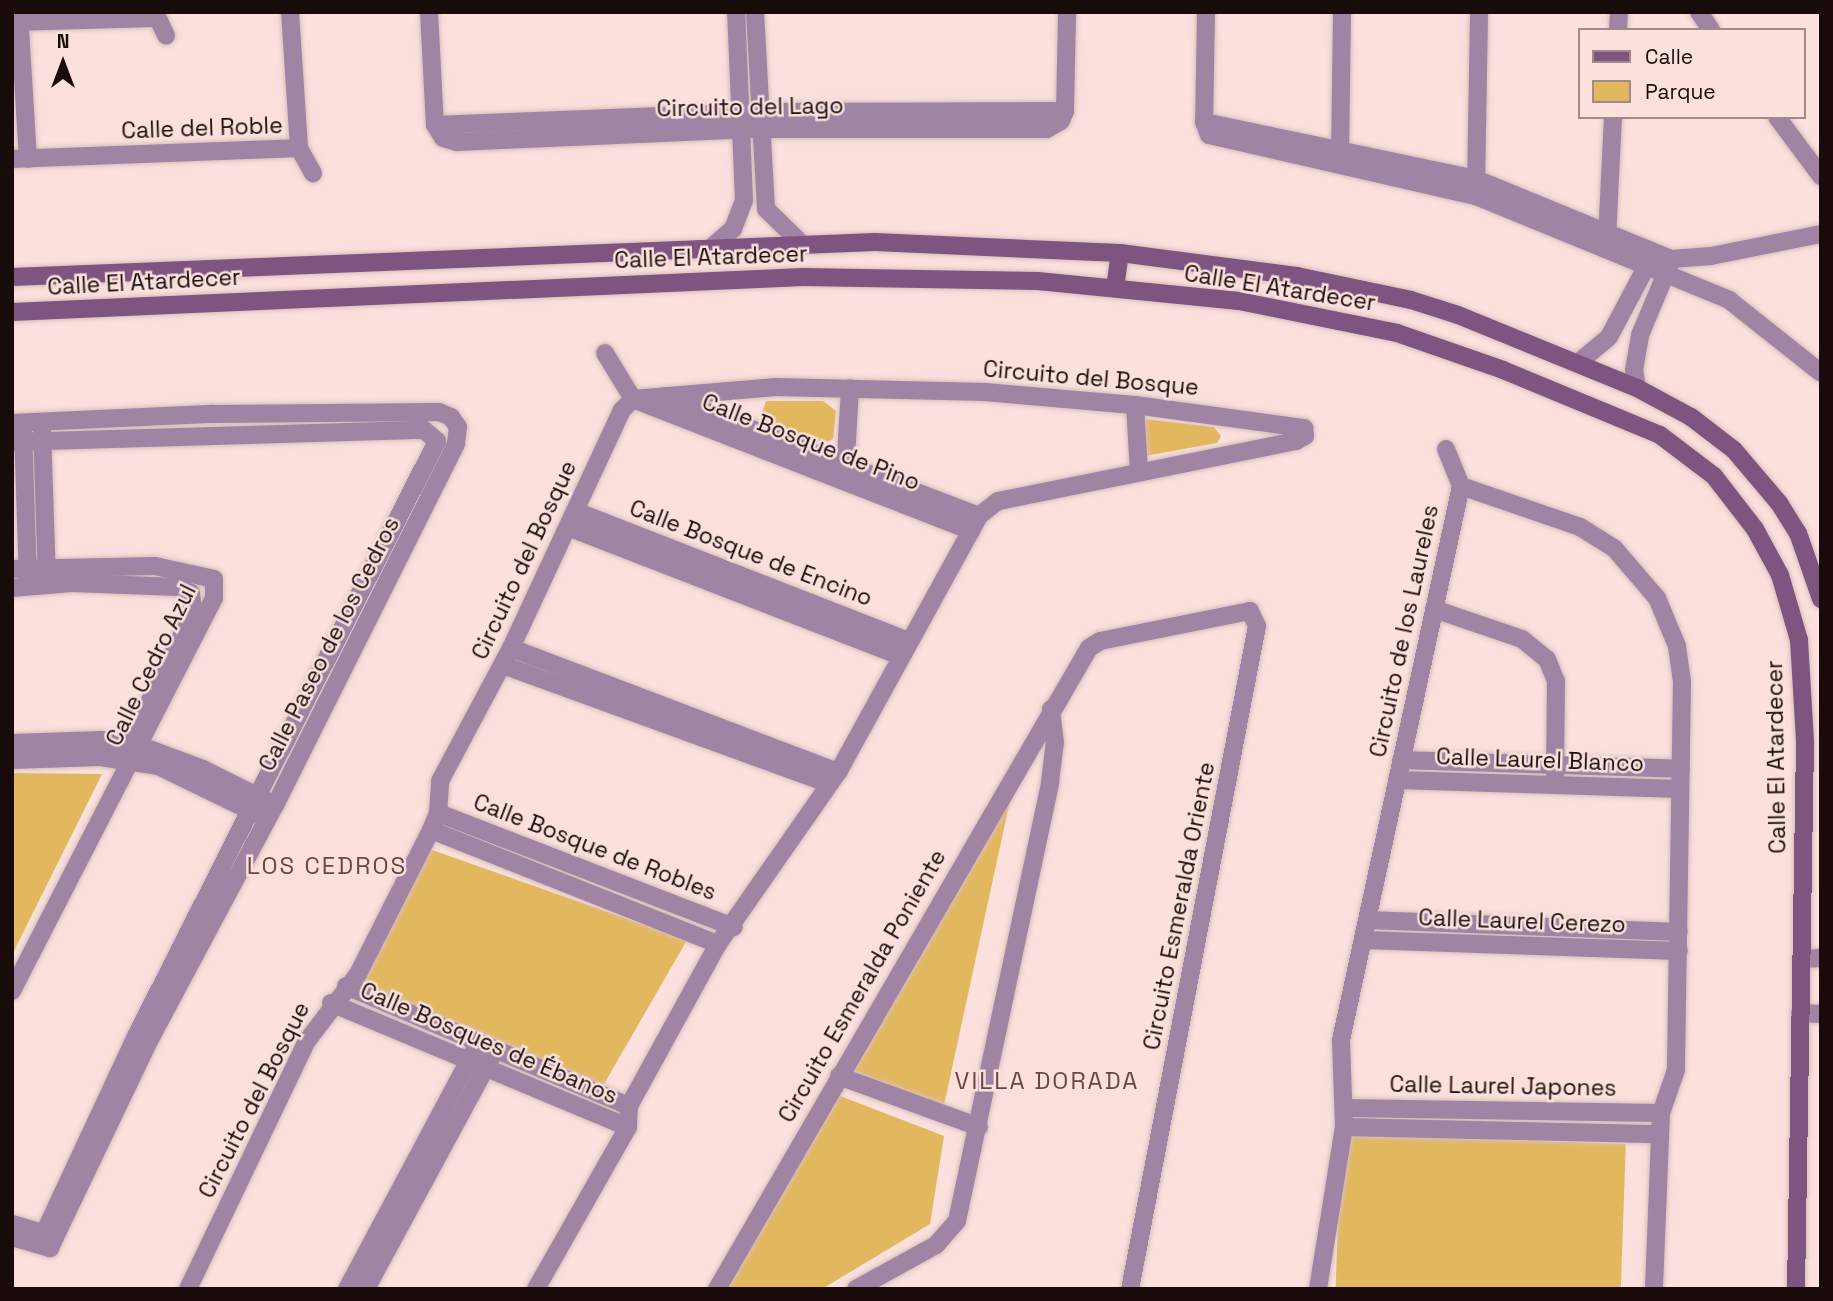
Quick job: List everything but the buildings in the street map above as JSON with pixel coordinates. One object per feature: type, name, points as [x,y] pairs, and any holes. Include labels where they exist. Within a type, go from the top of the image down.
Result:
[{"type":"street","name":"Calle del Roble","points":[[16,155],[299,148],[290,12]]},
{"type":"street","name":"Circuito del Lago","points":[[429,12],[436,125],[760,121],[1038,130],[1055,125],[1065,111],[1067,12]]},
{"type":"street","points":[[712,247],[733,229],[744,200],[736,12]]},
{"type":"street","points":[[755,12],[766,209],[802,244],[803,277]]},
{"type":"street","points":[[1206,12],[1204,122],[1215,139],[1340,155],[1476,187],[1607,231],[1668,268],[1729,300],[1821,373]]},
{"type":"street","points":[[1340,155],[1342,12]]},
{"type":"street","points":[[1476,187],[1479,12]]},
{"type":"street","points":[[1699,12],[1710,28]]},
{"type":"street","points":[[16,155],[17,19],[155,15],[166,36]]},
{"type":"street","points":[[1606,249],[1613,119]]},
{"type":"street","points":[[1778,119],[1821,176]]},
{"type":"street","points":[[299,148],[313,173]]},
{"type":"street","points":[[1476,187],[1646,267],[1668,268],[1710,256],[1821,234]]},
{"type":"street","name":"Calle El Atardecer","points":[[12,277],[499,259],[712,247],[955,243],[1120,253],[1353,286],[1458,316],[1578,363],[1637,388],[1711,431],[1760,478],[1798,533],[1821,599]]},
{"type":"street","points":[[1115,288],[1120,253]]},
{"type":"street","points":[[499,259],[500,290]]},
{"type":"street","points":[[1578,363],[1609,337],[1646,267]]},
{"type":"street","points":[[1622,417],[1637,388],[1634,370],[1640,335],[1668,268]]},
{"type":"street","name":"Calle El Atardecer","points":[[12,312],[803,277],[972,277],[1115,288],[1284,308],[1397,333],[1622,417],[1687,452],[1714,476],[1755,529],[1789,603],[1798,640],[1804,730],[1796,1289]]},
{"type":"street","points":[[605,353],[633,399]]},
{"type":"street","points":[[845,473],[850,388]]},
{"type":"street","name":"Circuito del Bosque","points":[[188,1289],[307,1041],[331,1003],[358,974],[431,830],[438,813],[440,781],[503,665],[622,410],[633,399],[658,394],[850,388],[1040,395],[1292,424],[1306,432],[1296,441],[998,501],[975,523]]},
{"type":"street","name":"Calle Bosque de Pino","points":[[658,394],[845,473]]},
{"type":"street","name":"Calle Bosque de Pino","points":[[633,399],[845,473],[975,523]]},
{"type":"street","points":[[1135,405],[1139,472]]},
{"type":"street","points":[[42,430],[212,434],[424,430],[435,436],[455,422],[439,412],[214,414],[18,432],[20,578],[155,566],[214,579]]},
{"type":"street","points":[[212,434],[214,414]]},
{"type":"street","name":"Calle Paseo de los Cedros","points":[[47,1240],[255,803],[456,444],[455,422]]},
{"type":"street","points":[[42,430],[47,575]]},
{"type":"street","name":"Calle Paseo de los Cedros","points":[[143,1037],[271,812],[436,447],[435,436]]},
{"type":"street","points":[[1446,449],[1461,486]]},
{"type":"street","name":"Circuito de los Laureles","points":[[1318,1289],[1344,1127],[1341,1040],[1461,486],[1580,527],[1614,548],[1642,576],[1665,612],[1677,646],[1682,682],[1676,1070],[1661,1113],[1654,1289]]},
{"type":"street","name":"Calle Bosque de Encino","points":[[572,519],[904,648]]},
{"type":"street","points":[[536,1289],[628,1127],[629,1106],[718,944],[734,927],[832,778],[975,523]]},
{"type":"street","points":[[47,575],[178,587],[191,593],[214,579]]},
{"type":"street","name":"Calle Cedro Azul","points":[[12,991],[130,756],[214,597],[214,579]]},
{"type":"street","name":"Calle Cedro Azul","points":[[130,756],[193,612],[191,593]]},
{"type":"street","points":[[1434,609],[1522,639],[1547,659],[1556,681],[1555,785]]},
{"type":"street","name":"Circuito Esmeralda Oriente","points":[[1094,643],[1250,611],[1256,616],[1130,1289]]},
{"type":"street","name":"Circuito Esmeralda Poniente","points":[[717,1289],[1051,709],[1094,643]]},
{"type":"street","points":[[511,648],[666,715],[832,778]]},
{"type":"street","points":[[503,665],[666,715]]},
{"type":"street","points":[[856,1289],[951,1231],[979,1127],[1050,782],[1055,743],[1051,709]]},
{"type":"street","points":[[12,743],[31,749],[130,756],[255,803],[271,812]]},
{"type":"street","points":[[12,760],[31,749]]},
{"type":"street","name":"Calle Laurel Blanco","points":[[1401,760],[1681,769]]},
{"type":"street","name":"Calle Laurel Blanco","points":[[1397,780],[1681,789]]},
{"type":"street","name":"Calle Bosque de Robles","points":[[438,813],[734,927]]},
{"type":"street","name":"Calle Bosque de Robles","points":[[431,830],[566,881],[718,944]]},
{"type":"street","points":[[566,881],[574,865]]},
{"type":"street","name":"Calle Laurel Cerezo","points":[[1368,920],[1679,932]]},
{"type":"street","points":[[1521,926],[1521,946]]},
{"type":"street","name":"Calle Laurel Cerezo","points":[[1364,940],[1679,951]]},
{"type":"street","points":[[1801,959],[1821,958]]},
{"type":"street","name":"Calle Bosques de Ébanos","points":[[346,986],[478,1045],[629,1106]]},
{"type":"street","name":"Calle Bosques de Ébanos","points":[[331,1003],[628,1127]]},
{"type":"street","points":[[1800,1013],[1821,1014]]},
{"type":"street","points":[[366,1289],[405,1198],[478,1045]]},
{"type":"street","points":[[346,1289],[495,1052]]},
{"type":"street","points":[[839,1076],[979,1127]]},
{"type":"street","name":"Calle Laurel Japones","points":[[1344,1108],[1661,1113]]},
{"type":"street","points":[[1500,1130],[1502,1111]]},
{"type":"street","name":"Calle Laurel Japones","points":[[1344,1127],[1660,1134]]},
{"type":"street","points":[[12,1224],[47,1240]]},
{"type":"street","points":[[12,1237],[47,1240]]},
{"type":"green space","points":[[766,401],[823,401],[836,411],[833,439],[825,443],[768,424],[761,415]]},
{"type":"green space","points":[[1145,419],[1214,427],[1221,436],[1217,443],[1145,456]]},
{"type":"green space","points":[[1021,750],[944,1105],[839,1066]]},
{"type":"green space","points":[[12,773],[102,774],[12,955]]},
{"type":"green space","points":[[421,846],[687,940],[600,1091],[354,991]]},
{"type":"green space","points":[[835,1094],[944,1136],[930,1224],[822,1289],[722,1289]]},
{"type":"green space","points":[[1341,1134],[1626,1144],[1621,1289],[1336,1289]]},
{"type":"district","name":"LOS CEDROS","points":[[327,866]]},
{"type":"district","name":"VILLA DORADA","points":[[1047,1081]]}]
